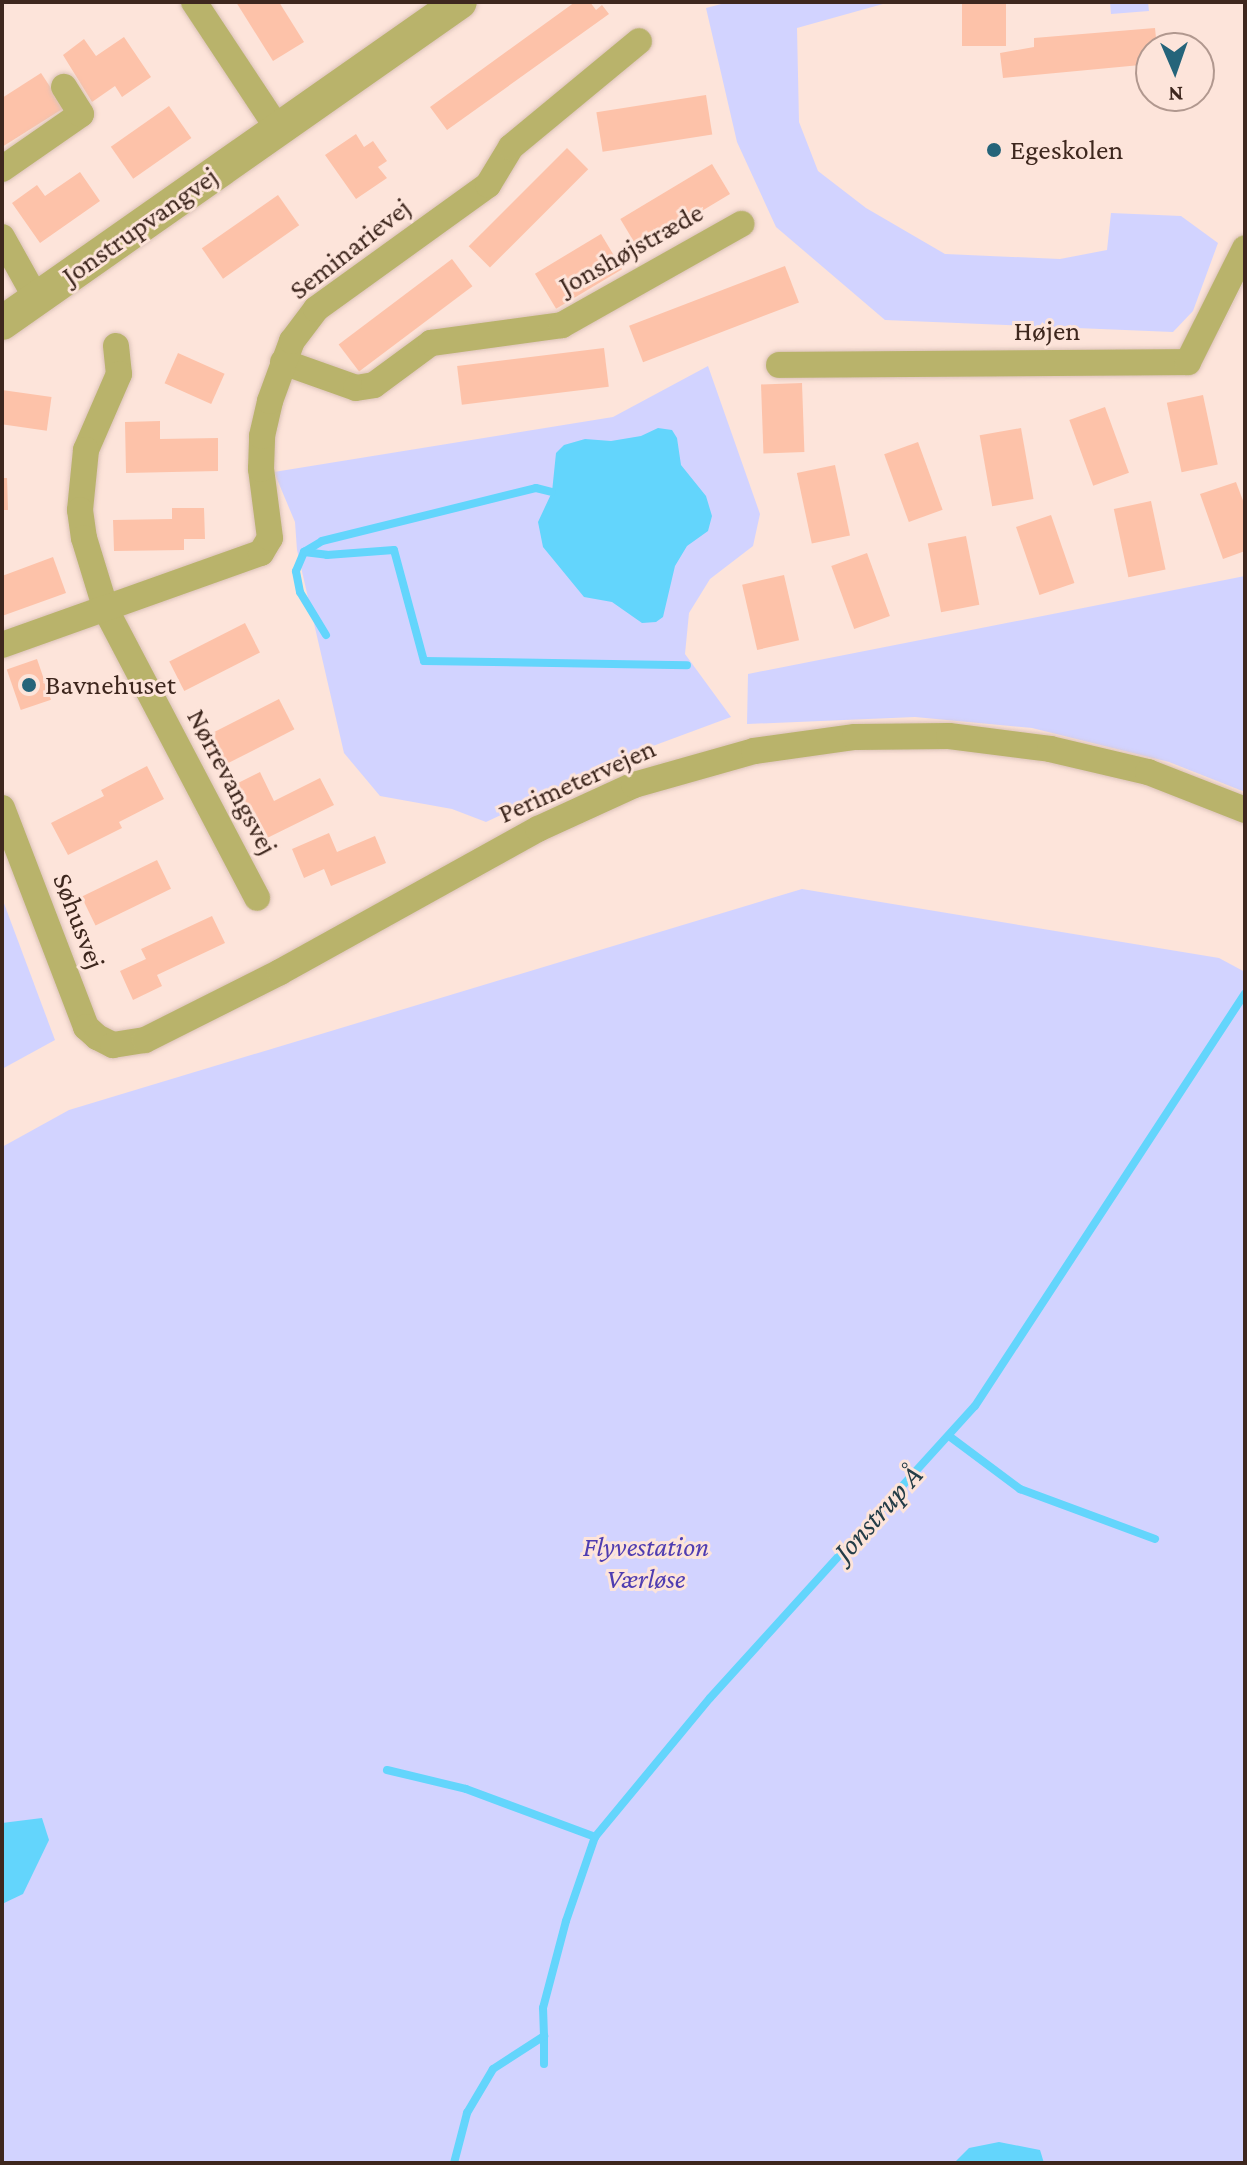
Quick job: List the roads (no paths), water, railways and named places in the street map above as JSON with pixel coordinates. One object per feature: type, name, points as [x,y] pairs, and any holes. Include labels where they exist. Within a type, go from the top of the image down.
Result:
[{"type":"street","points":[[194,2],[278,129]]},
{"type":"street","name":"Jonstrupvangvej","points":[[2,323],[278,129],[441,7]]},
{"type":"street","name":"Seminarievej","points":[[2,645],[251,558],[267,547],[270,538],[261,469],[262,436],[292,341],[316,309],[488,185],[511,147],[639,41]]},
{"type":"street","points":[[2,169],[81,114],[64,87]]},
{"type":"street","name":"Jonshøjstræde","points":[[283,362],[356,388],[374,385],[431,343],[562,325],[741,224]]},
{"type":"street","points":[[2,237],[36,298]]},
{"type":"street","name":"Højen","points":[[779,365],[1188,362],[1245,248]]},
{"type":"street","name":"Nørrevangsvej","points":[[116,346],[119,374],[86,450],[81,484],[84,538],[106,610],[257,898]]},
{"type":"street","name":"Perimetervejen","points":[[113,1045],[145,1040],[280,972],[538,829],[634,785],[754,751],[855,737],[949,736],[1050,749],[1148,772],[1245,810]]},
{"type":"street","name":"Søhusvej","points":[[2,808],[86,1027],[113,1045]]},
{"type":"waterway","points":[[326,635],[300,592],[296,571],[304,552],[322,541],[536,488],[552,492]]},
{"type":"waterway","points":[[304,552],[327,555],[394,550],[424,661],[687,665]]},
{"type":"waterway","name":"Jonstrup Å","points":[[454,2163],[467,2113],[493,2069],[544,2036],[543,2008],[566,1921],[595,1837],[710,1698],[975,1406],[1245,994]]},
{"type":"waterway","points":[[949,1436],[1020,1489],[1155,1539]]},
{"type":"waterway","points":[[387,1770],[466,1789],[595,1837]]},
{"type":"waterway","name":"Jonstrup Å","points":[[544,2036],[544,2064]]},
{"type":"place","name":"Egeskolen","points":[[994,150]]},
{"type":"place","name":"Bavnehuset","points":[[29,685]]},
{"type":"park label","name":"Flyvestation Værløse","points":[[646,1563]]}]
